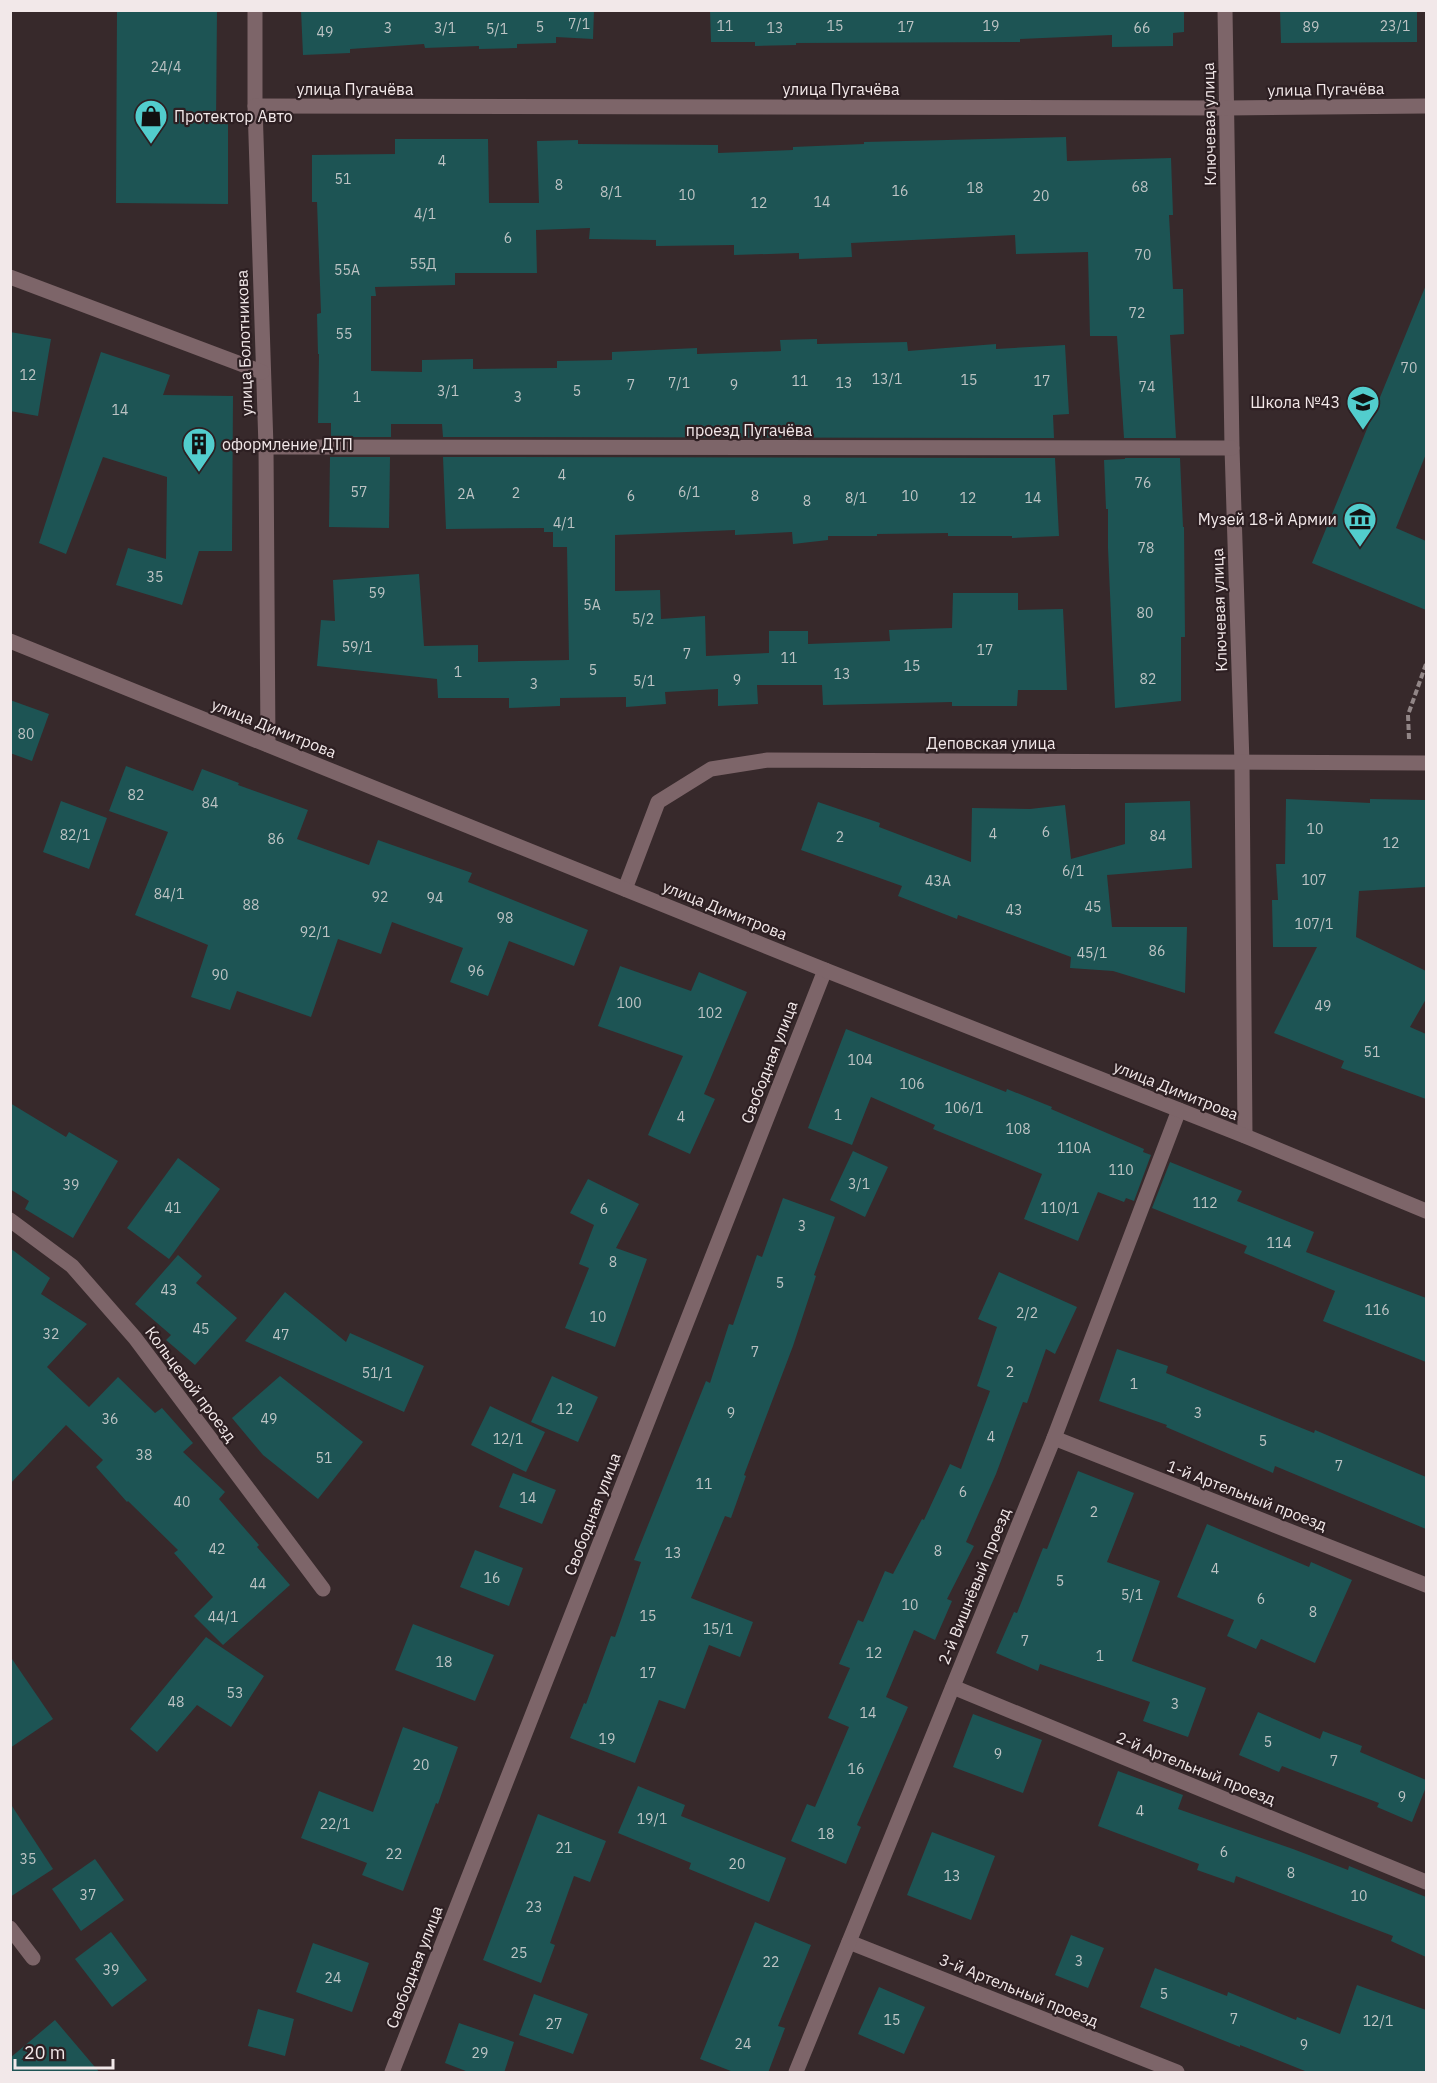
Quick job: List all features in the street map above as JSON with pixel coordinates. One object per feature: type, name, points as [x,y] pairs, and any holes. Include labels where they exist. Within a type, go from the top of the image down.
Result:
[{"type":"street","name":"улица Болотникова","points":[[255,10],[255,106],[266,447],[268,745]]},
{"type":"street","name":"Ключевая улица","points":[[1225,10],[1232,448],[1242,762],[1245,1136]]},
{"type":"street","name":"улица Пугачёва","points":[[255,106],[1227,108],[1426,106]]},
{"type":"street","points":[[10,277],[262,372]]},
{"type":"street","name":"проезд Пугачёва","points":[[266,447],[1232,448]]},
{"type":"street","name":"улица Димитрова","points":[[10,640],[825,970],[1245,1136],[1426,1211]]},
{"type":"street","name":"Деповская улица","points":[[625,889],[658,802],[711,769],[768,760],[1426,764]]},
{"type":"street","name":"Свободная улица","points":[[392,2073],[825,970]]},
{"type":"street","name":"2-й Вишнёвый проезд","points":[[796,2073],[1054,1438],[1179,1110]]},
{"type":"street","name":"Кольцевой проезд","points":[[10,1220],[72,1266],[135,1338],[323,1588]]},
{"type":"street","name":"1-й Артельный проезд","points":[[1054,1438],[1426,1585]]},
{"type":"street","name":"2-й Артельный проезд","points":[[953,1687],[1426,1882]]},
{"type":"street","points":[[10,1928],[33,1958]]},
{"type":"street","name":"3-й Артельный проезд","points":[[849,1942],[1177,2073]]},
{"type":"path","points":[[1409,764],[1408,715],[1426,664]]},
{"type":"building","points":[[117,10],[217,10],[216,124],[228,124],[228,204],[116,203]]},
{"type":"building","points":[[301,10],[594,10],[593,39],[556,37],[556,43],[517,44],[517,48],[479,49],[479,46],[425,48],[424,44],[350,49],[350,53],[303,55]]},
{"type":"building","points":[[710,10],[1184,10],[1184,32],[1173,33],[1173,46],[1112,47],[1112,35],[1020,39],[1020,42],[796,43],[796,45],[755,46],[755,42],[711,42]]},
{"type":"building","points":[[1280,10],[1417,10],[1417,42],[1281,43]]},
{"type":"building","points":[[1066,137],[1067,161],[1171,158],[1173,215],[1169,215],[1173,289],[1183,289],[1184,334],[1170,335],[1176,438],[1124,438],[1117,336],[1090,336],[1088,252],[1016,254],[1015,235],[851,243],[852,257],[799,259],[799,253],[734,255],[734,245],[656,246],[656,240],[589,239],[590,228],[536,230],[537,273],[455,273],[455,285],[375,287],[376,296],[371,296],[371,371],[422,372],[422,360],[473,359],[473,369],[557,368],[557,361],[612,360],[612,352],[697,348],[697,354],[781,351],[780,340],[817,339],[817,344],[907,342],[908,351],[996,344],[996,349],[1065,345],[1069,414],[1053,415],[1054,438],[443,437],[442,424],[391,424],[391,437],[331,437],[331,423],[318,423],[317,314],[321,313],[317,202],[312,202],[312,155],[395,154],[395,139],[488,139],[489,203],[539,203],[537,141],[578,140],[578,144],[718,145],[718,153],[793,150],[793,147],[864,144],[864,142]]},
{"type":"building","points":[[1426,285],[1426,454],[1396,528],[1426,541],[1426,610],[1312,563]]},
{"type":"building","points":[[10,332],[51,339],[38,416],[10,411]]},
{"type":"building","points":[[101,352],[170,375],[163,395],[233,396],[232,551],[199,551],[182,605],[116,585],[128,548],[166,559],[167,477],[103,457],[66,554],[39,543]]},
{"type":"building","points":[[330,457],[390,457],[389,528],[329,527]]},
{"type":"building","points":[[443,457],[1055,458],[1059,536],[1012,538],[1012,536],[948,536],[948,533],[877,534],[877,536],[828,536],[828,540],[793,544],[792,532],[735,535],[735,530],[615,535],[615,591],[660,590],[661,619],[705,616],[706,656],[769,653],[769,631],[808,631],[808,644],[890,641],[889,630],[952,628],[953,593],[1018,593],[1018,610],[1063,609],[1067,690],[1018,690],[1017,706],[952,706],[952,702],[823,705],[822,685],[757,685],[758,704],[718,706],[718,689],[665,692],[666,704],[626,707],[626,697],[560,698],[560,706],[509,708],[509,698],[438,698],[437,679],[317,666],[321,620],[335,621],[333,580],[419,574],[424,646],[478,645],[478,662],[569,660],[567,547],[553,547],[553,532],[544,532],[544,528],[446,529]]},
{"type":"building","points":[[1180,458],[1184,527],[1185,637],[1181,637],[1181,701],[1115,708],[1108,509],[1106,509],[1104,460]]},
{"type":"building","points":[[10,700],[49,714],[32,761],[10,753]]},
{"type":"building","points":[[126,766],[193,791],[202,769],[239,783],[238,785],[308,810],[297,839],[369,865],[378,840],[472,873],[468,882],[588,930],[574,966],[509,941],[488,996],[450,982],[463,948],[392,922],[381,954],[338,939],[311,1017],[237,991],[230,1010],[191,997],[208,945],[135,915],[168,832],[109,811]]},
{"type":"building","points":[[1286,799],[1370,803],[1370,799],[1426,800],[1426,887],[1359,891],[1356,937],[1426,971],[1426,999],[1410,1027],[1426,1034],[1426,1099],[1341,1068],[1344,1061],[1274,1033],[1317,947],[1273,947],[1272,900],[1278,900],[1276,864],[1285,864]]},
{"type":"building","points":[[61,801],[107,818],[89,869],[43,852]]},
{"type":"building","points":[[1190,801],[1192,868],[1107,875],[1112,927],[1187,927],[1185,993],[1113,971],[1070,968],[1071,957],[958,915],[957,919],[898,896],[902,886],[801,850],[818,802],[880,823],[879,827],[971,862],[972,808],[1030,809],[1065,805],[1071,859],[1125,844],[1125,803]]},
{"type":"building","points":[[620,966],[691,991],[699,972],[747,992],[704,1094],[715,1099],[690,1154],[648,1135],[683,1056],[598,1026]]},
{"type":"building","points":[[846,1029],[1006,1092],[1007,1089],[1052,1107],[1051,1109],[1144,1149],[1143,1152],[1151,1155],[1134,1201],[1126,1198],[1124,1202],[1098,1192],[1078,1241],[1024,1219],[1042,1174],[933,1129],[935,1125],[871,1097],[852,1145],[808,1128]]},
{"type":"building","points":[[10,1103],[66,1137],[69,1132],[118,1161],[73,1238],[25,1209],[29,1201],[10,1189]]},
{"type":"building","points":[[853,1151],[888,1167],[865,1217],[830,1200]]},
{"type":"building","points":[[178,1158],[220,1189],[169,1259],[127,1228]]},
{"type":"building","points":[[1170,1162],[1242,1191],[1237,1201],[1314,1232],[1306,1252],[1426,1298],[1426,1362],[1323,1321],[1335,1291],[1244,1253],[1247,1246],[1152,1208]]},
{"type":"building","points":[[588,1179],[639,1204],[616,1248],[647,1259],[615,1347],[565,1328],[589,1268],[579,1264],[594,1225],[570,1213]]},
{"type":"building","points":[[783,1198],[835,1217],[814,1275],[816,1276],[793,1346],[744,1475],[746,1476],[731,1518],[725,1516],[691,1598],[753,1622],[740,1657],[709,1645],[685,1709],[659,1700],[635,1763],[570,1738],[584,1703],[586,1704],[611,1636],[615,1637],[641,1562],[634,1560],[706,1381],[710,1383],[729,1324],[733,1325],[757,1255],[762,1257]]},
{"type":"building","points":[[10,1248],[50,1278],[41,1294],[87,1324],[47,1367],[89,1407],[118,1377],[155,1413],[162,1408],[193,1443],[183,1452],[225,1492],[219,1499],[290,1585],[223,1645],[194,1616],[213,1597],[174,1553],[178,1550],[127,1502],[96,1467],[103,1460],[66,1425],[10,1484]]},
{"type":"building","points":[[178,1255],[202,1276],[196,1283],[237,1318],[195,1365],[166,1340],[171,1335],[135,1304]]},
{"type":"building","points":[[999,1272],[1077,1307],[1055,1354],[1046,1349],[1027,1403],[1023,1402],[996,1474],[966,1542],[974,1546],[947,1599],[952,1601],[935,1640],[914,1630],[886,1697],[908,1707],[857,1825],[861,1827],[846,1864],[791,1841],[807,1804],[815,1807],[849,1727],[828,1718],[850,1668],[839,1664],[858,1620],[863,1622],[885,1571],[893,1574],[922,1519],[924,1520],[950,1464],[961,1469],[990,1391],[977,1386],[997,1327],[978,1319]]},
{"type":"building","points":[[285,1292],[346,1342],[350,1333],[424,1366],[404,1412],[245,1341]]},
{"type":"building","points":[[1117,1349],[1168,1366],[1166,1373],[1314,1433],[1315,1430],[1426,1477],[1426,1529],[1275,1466],[1273,1473],[1166,1427],[1167,1425],[1099,1401]]},
{"type":"building","points":[[280,1376],[363,1442],[318,1499],[263,1455],[232,1418]]},
{"type":"building","points":[[552,1376],[598,1397],[578,1442],[531,1422]]},
{"type":"building","points":[[490,1406],[545,1432],[526,1472],[471,1445]]},
{"type":"building","points":[[1078,1471],[1134,1493],[1107,1562],[1160,1581],[1132,1661],[1206,1688],[1188,1737],[1143,1721],[1150,1702],[1040,1664],[1038,1671],[996,1653],[1014,1612],[1017,1613],[1043,1548],[1047,1549]]},
{"type":"building","points":[[513,1473],[556,1490],[542,1524],[499,1507]]},
{"type":"building","points":[[1207,1524],[1309,1567],[1311,1562],[1352,1580],[1315,1663],[1261,1639],[1256,1649],[1227,1636],[1234,1620],[1177,1597]]},
{"type":"building","points":[[475,1550],[523,1568],[509,1606],[460,1587]]},
{"type":"building","points":[[413,1624],[494,1655],[475,1701],[395,1670]]},
{"type":"building","points":[[206,1637],[264,1676],[231,1727],[197,1705],[157,1752],[130,1729]]},
{"type":"building","points":[[10,1656],[53,1719],[10,1748]]},
{"type":"building","points":[[1258,1712],[1320,1739],[1323,1731],[1362,1746],[1360,1752],[1426,1780],[1426,1787],[1412,1822],[1377,1807],[1379,1803],[1282,1766],[1279,1772],[1239,1755]]},
{"type":"building","points":[[973,1714],[1042,1740],[1023,1793],[953,1767]]},
{"type":"building","points":[[403,1727],[458,1747],[403,1891],[362,1875],[367,1863],[301,1838],[319,1791],[373,1812]]},
{"type":"building","points":[[1118,1771],[1183,1795],[1178,1809],[1348,1870],[1349,1866],[1426,1897],[1426,1957],[1391,1941],[1393,1936],[1236,1876],[1234,1883],[1197,1870],[1199,1864],[1098,1826]]},
{"type":"building","points":[[638,1786],[685,1805],[681,1816],[786,1858],[769,1902],[689,1869],[691,1863],[618,1833]]},
{"type":"building","points":[[10,1803],[53,1869],[10,1897]]},
{"type":"building","points":[[538,1814],[606,1841],[590,1882],[574,1876],[550,1943],[555,1945],[541,1983],[483,1960]]},
{"type":"building","points":[[932,1832],[995,1856],[971,1920],[907,1895]]},
{"type":"building","points":[[95,1859],[124,1900],[81,1931],[52,1889]]},
{"type":"building","points":[[755,1922],[811,1945],[778,2026],[785,2028],[768,2073],[736,2073],[700,2059]]},
{"type":"building","points":[[111,1932],[147,1980],[112,2007],[75,1959]]},
{"type":"building","points":[[1071,1935],[1104,1948],[1088,1988],[1055,1975]]},
{"type":"building","points":[[313,1943],[369,1963],[352,2012],[296,1992]]},
{"type":"building","points":[[1155,1968],[1227,1996],[1228,1992],[1296,2020],[1297,2017],[1340,2034],[1357,1985],[1426,2010],[1426,2073],[1310,2073],[1240,2045],[1240,2047],[1140,2007]]},
{"type":"building","points":[[879,1987],[925,2007],[904,2054],[858,2034]]},
{"type":"building","points":[[534,1994],[588,2014],[573,2054],[519,2035]]},
{"type":"building","points":[[258,2009],[294,2019],[285,2056],[248,2046]]},
{"type":"building","points":[[55,2020],[100,2073],[10,2073],[10,2058]]},
{"type":"building","points":[[459,2023],[514,2042],[504,2073],[471,2073],[445,2063]]},
{"type":"place","name":"Протектор Авто","points":[[151,145]]},
{"type":"place","name":"Школа №43","points":[[1363,431]]},
{"type":"place","name":"оформление ДТП","points":[[199,473]]},
{"type":"place","name":"Музей 18-й Армии","points":[[1360,548]]}]
